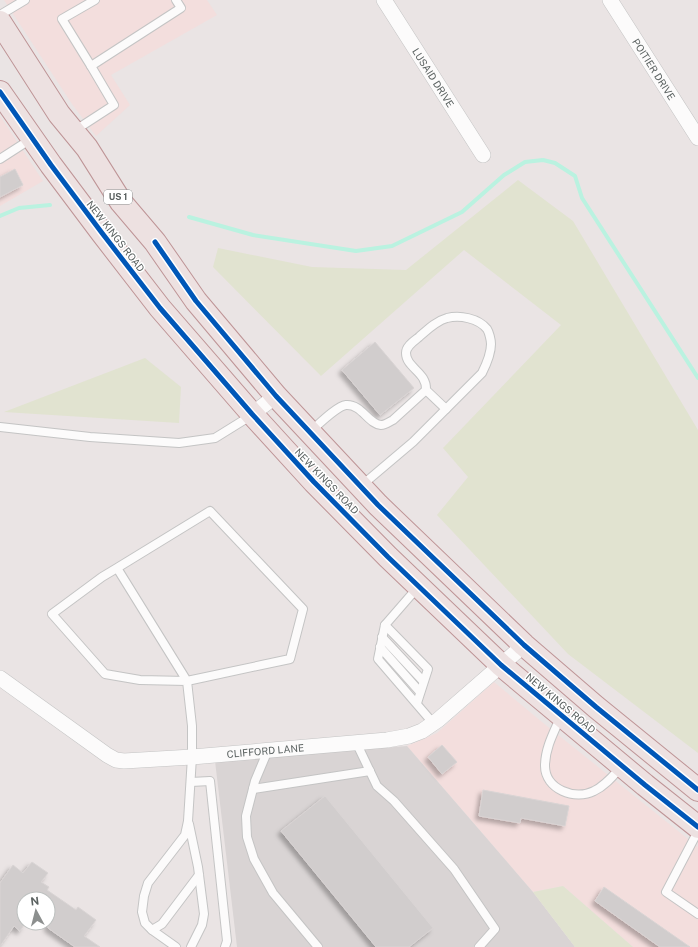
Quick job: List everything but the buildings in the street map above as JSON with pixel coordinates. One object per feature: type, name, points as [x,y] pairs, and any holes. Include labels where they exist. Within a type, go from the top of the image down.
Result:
[{"type":"highway","name":"NEW KINGS ROAD","points":[[0,22],[59,114],[87,148],[121,202],[155,242],[196,301],[276,396],[378,505],[524,646],[698,790]]},
{"type":"highway","name":"NEW KINGS ROAD","points":[[0,92],[51,165],[160,308],[252,414],[314,482],[418,586],[501,665],[698,827]]},
{"type":"street","name":"LUSAID DRIVE","points":[[384,0],[483,155]]},
{"type":"street","name":"POITIER DRIVE","points":[[610,0],[698,138]]},
{"type":"street","points":[[252,414],[276,396]]},
{"type":"street","name":"CLIFFORD LANE","points":[[0,678],[116,760],[124,761],[192,757],[387,740],[409,736],[422,731],[433,723],[524,646]]},
{"type":"lane","points":[[73,132],[114,105],[62,19],[95,0]]},
{"type":"lane","points":[[91,66],[181,8],[176,0]]},
{"type":"lane","points":[[0,15],[22,1]]},
{"type":"lane","points":[[0,159],[32,138]]},
{"type":"lane","points":[[361,486],[413,442],[446,409],[482,373],[487,362],[491,345],[488,330],[476,321],[464,317],[447,318],[432,325],[408,346],[406,354],[408,362],[424,380],[426,390],[446,409]]},
{"type":"lane","points":[[310,432],[337,409],[346,405],[357,407],[372,421],[380,425],[386,424],[426,390]]},
{"type":"lane","points":[[0,427],[179,443],[215,438],[252,414]]},
{"type":"lane","points":[[210,511],[303,609],[290,659],[187,681],[140,680],[105,674],[52,614],[102,577],[210,511]]},
{"type":"lane","points":[[117,568],[187,681],[192,726],[191,782],[188,821],[185,835],[148,883],[144,896],[142,912],[145,923],[152,930],[176,947]]},
{"type":"lane","points":[[418,586],[385,626],[378,659],[433,723]]},
{"type":"lane","points":[[385,626],[428,669],[417,703]]},
{"type":"lane","points":[[382,637],[423,681]]},
{"type":"lane","points":[[380,647],[420,692]]},
{"type":"lane","points":[[562,716],[547,750],[545,767],[548,777],[554,786],[571,794],[592,792],[602,786],[622,766]]},
{"type":"lane","points":[[356,742],[377,786],[394,801],[454,869],[494,929],[479,947]]},
{"type":"lane","points":[[268,750],[255,781],[246,816],[247,837],[254,859],[274,893],[318,947]]},
{"type":"lane","points":[[253,789],[370,771]]},
{"type":"lane","points":[[191,782],[210,781],[227,941],[226,947]]},
{"type":"lane","points":[[188,821],[198,867],[204,914],[202,925],[191,947]]},
{"type":"lane","points":[[698,831],[666,892],[698,914]]},
{"type":"lane","points":[[152,930],[162,924],[199,875]]},
{"type":"shaded area","points":[[4,0],[207,0],[217,15],[111,75],[130,105],[96,136],[72,104]]},
{"type":"shaded area","points":[[0,116],[43,181],[0,206]]},
{"type":"shaded area","points":[[494,682],[698,847],[698,947],[633,947],[563,886],[533,892],[407,746],[437,733]]},
{"type":"shaded area","points":[[407,746],[533,892],[575,947],[237,947],[215,761]]},
{"type":"green space","points":[[518,180],[573,221],[698,430],[698,753],[568,654],[437,515],[468,477],[443,448],[561,325],[464,250],[321,376],[213,267],[218,248],[312,267],[406,270]]},
{"type":"green space","points":[[145,358],[181,387],[179,423],[4,412]]},
{"type":"green space","points":[[563,886],[633,947],[575,947],[533,892]]},
{"type":"waterway","points":[[189,217],[253,235],[356,251],[392,246],[462,212],[504,175],[525,162],[543,160],[555,163],[575,176],[582,198],[698,378]]},
{"type":"waterway","points":[[0,216],[19,208],[50,205]]},
{"type":"cycle path","points":[[0,92],[51,165],[160,308],[252,414],[314,482],[388,557],[501,665],[645,785],[698,827]]},
{"type":"cycle path","points":[[155,242],[196,301],[276,396],[378,505],[524,645],[596,707],[698,790]]}]
